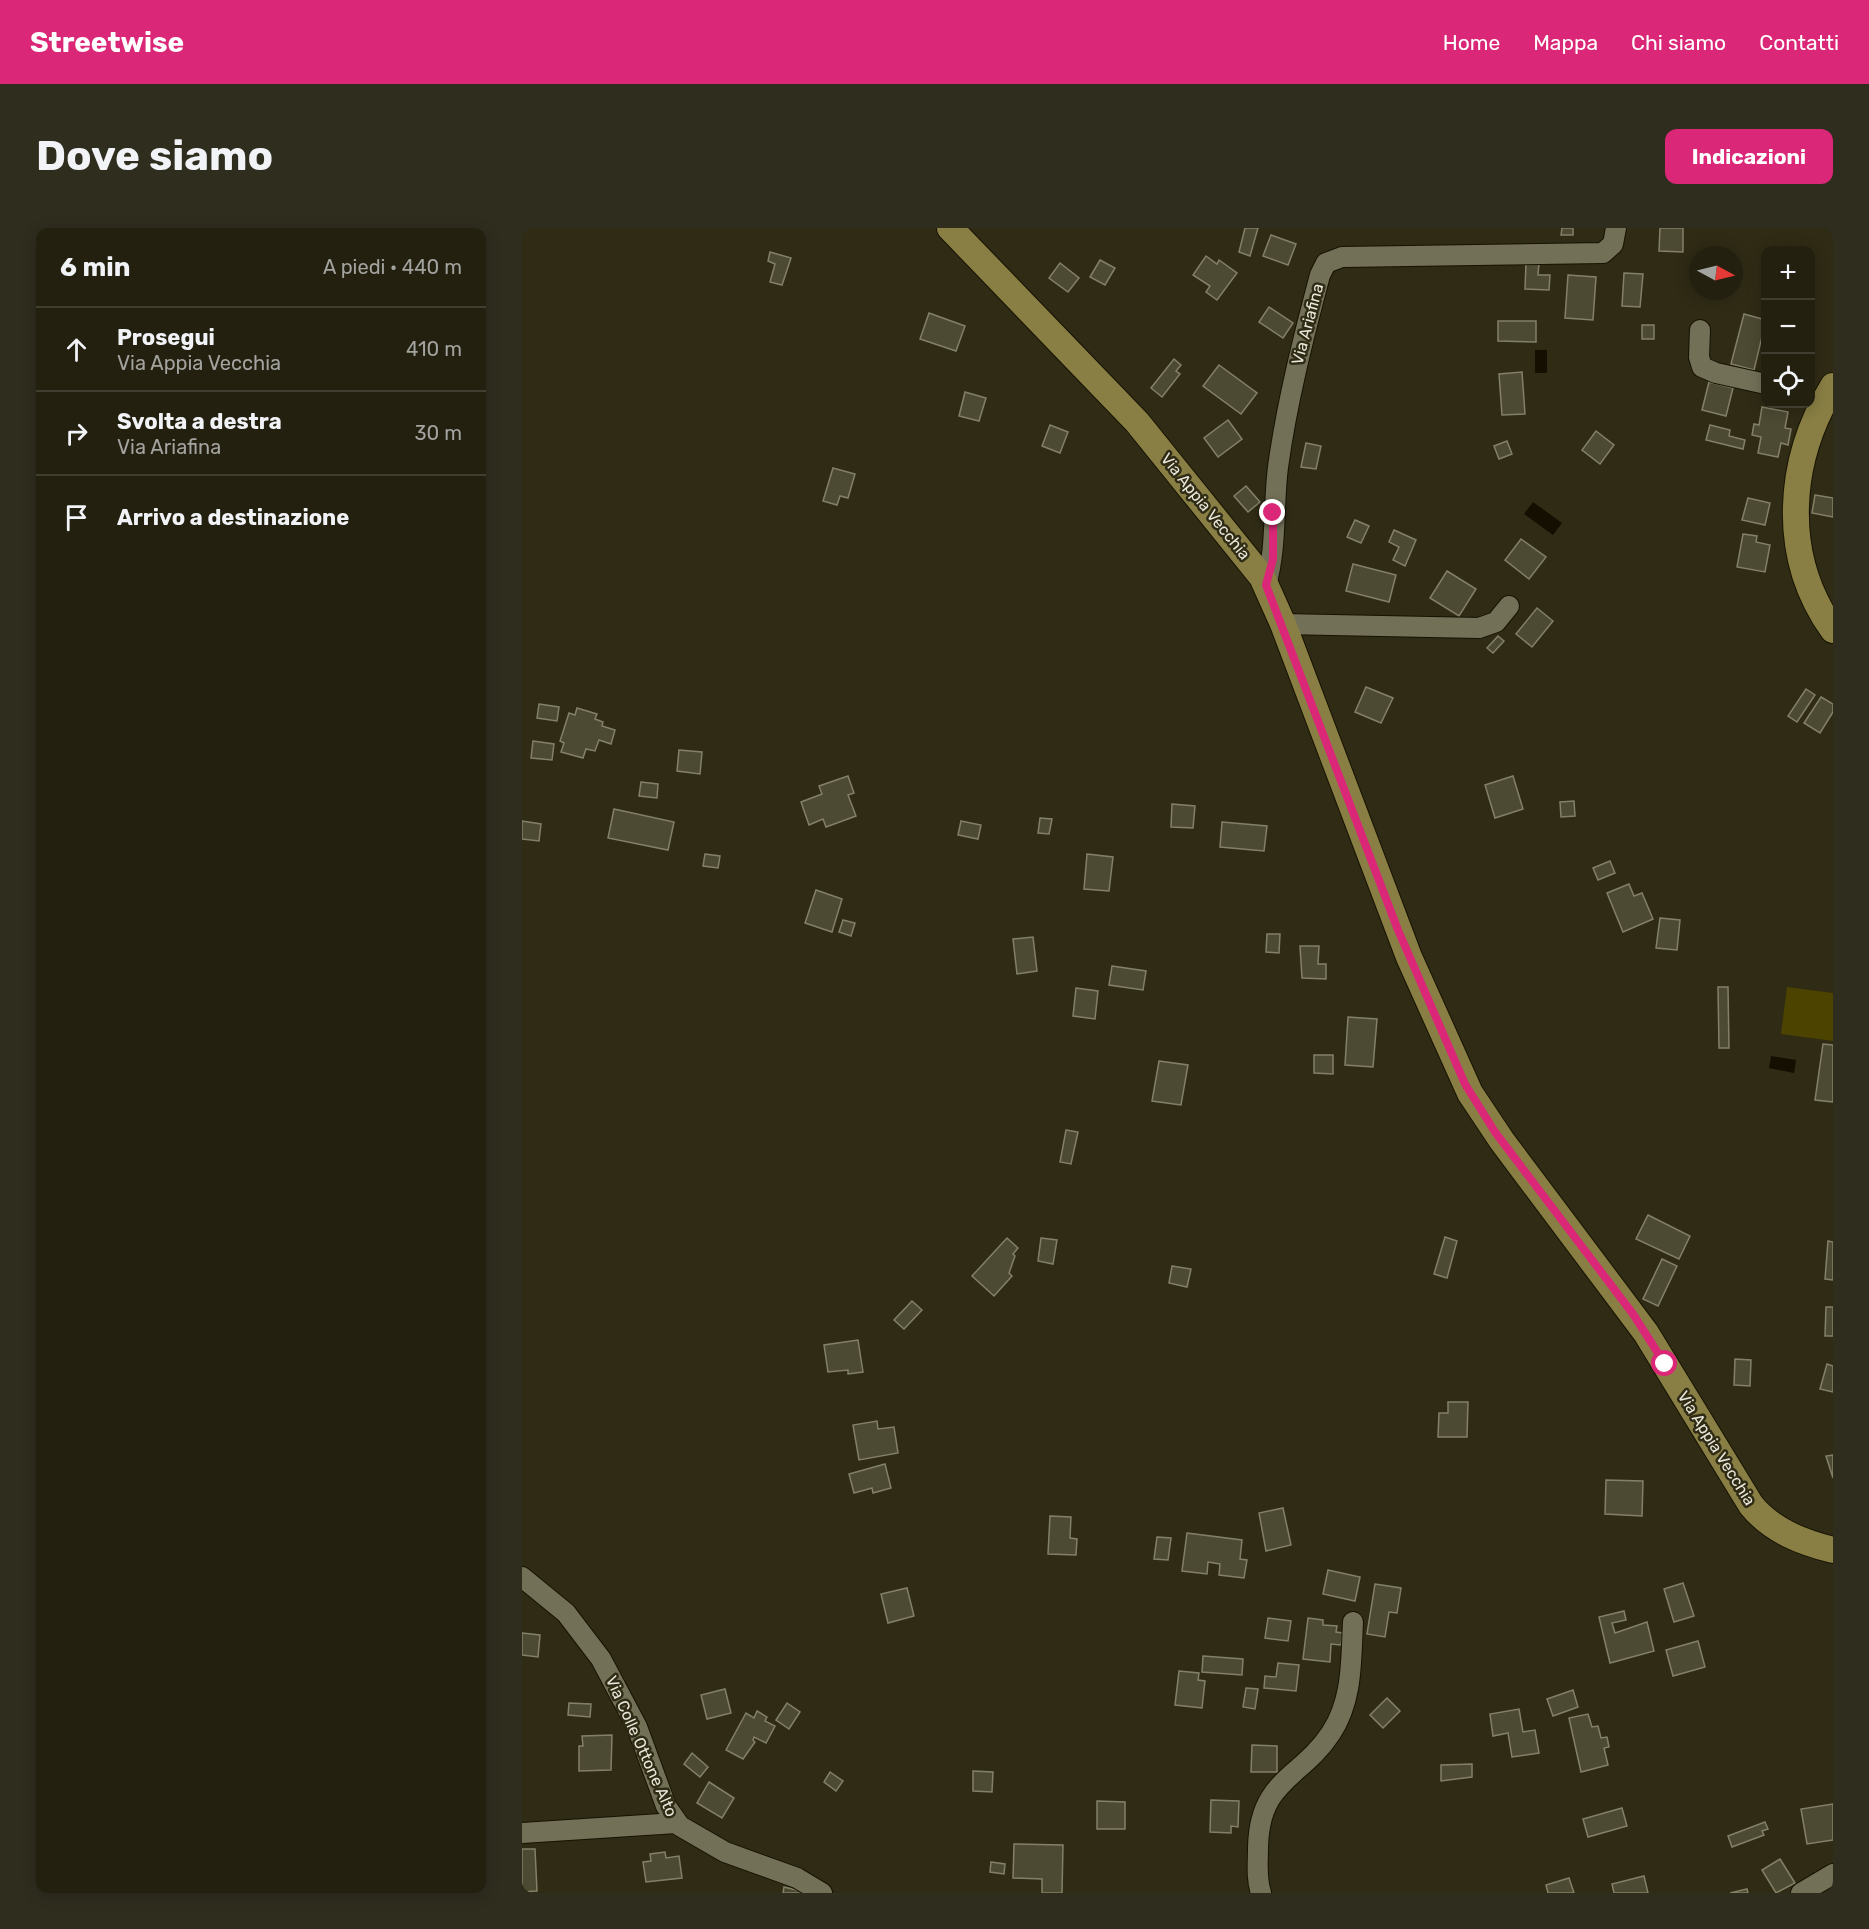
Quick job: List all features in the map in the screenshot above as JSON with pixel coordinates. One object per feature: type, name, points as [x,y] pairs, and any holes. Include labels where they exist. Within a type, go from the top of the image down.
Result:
[{"type":"main road","name":"Via Appia Vecchia","points":[[950,228],[1137,422],[1247,556],[1266,585],[1283,624],[1398,930],[1470,1093],[1502,1141],[1646,1333],[1751,1505],[1762,1518],[1780,1531],[1833,1550]]},
{"type":"main road","points":[[1823,392],[1804,447],[1796,481],[1794,510],[1798,548],[1805,575],[1817,605],[1833,630]]},
{"type":"street","name":"Via Ariafina","points":[[1266,585],[1273,559],[1274,502],[1287,407],[1320,275],[1326,263],[1338,257],[1598,254],[1612,247],[1616,228]]},
{"type":"street","points":[[1701,330],[1699,357],[1706,370],[1761,383]]},
{"type":"street","points":[[1283,624],[1479,628],[1496,622],[1509,606]]},
{"type":"street","name":"Via Colle Ottone Alto","points":[[522,1577],[566,1614],[601,1659],[637,1727],[666,1806],[676,1822],[696,1837],[725,1852],[796,1878],[822,1893]]},
{"type":"street","points":[[1261,1893],[1257,1872],[1260,1819],[1275,1790],[1324,1742],[1336,1723],[1349,1684],[1353,1622]]},
{"type":"street","points":[[522,1833],[676,1822]]},
{"type":"street","points":[[1801,1893],[1833,1874]]},
{"type":"shaded area","points":[[1535,350],[1547,350],[1547,373],[1535,373]]},
{"type":"shaded area","points":[[1533,502],[1562,523],[1553,535],[1524,514]]},
{"type":"shaded area","points":[[1787,987],[1833,993],[1833,1041],[1781,1034]]},
{"type":"shaded area","points":[[1771,1056],[1796,1060],[1794,1073],[1769,1068]]},
{"type":"building","points":[[1245,228],[1258,228],[1250,256],[1239,252]]},
{"type":"building","points":[[1562,228],[1573,228],[1573,235],[1561,235]]},
{"type":"building","points":[[1660,228],[1683,228],[1683,252],[1659,251]]},
{"type":"building","points":[[1271,235],[1296,244],[1288,265],[1263,256]]},
{"type":"building","points":[[770,252],[791,258],[782,285],[770,282],[775,264],[768,261]]},
{"type":"building","points":[[1206,256],[1217,264],[1219,260],[1237,273],[1217,300],[1206,292],[1210,286],[1193,275]]},
{"type":"building","points":[[1100,260],[1115,268],[1105,285],[1090,277]]},
{"type":"building","points":[[1060,263],[1079,278],[1068,292],[1049,278]]},
{"type":"building","points":[[1526,263],[1539,263],[1538,275],[1550,275],[1549,290],[1525,289]]},
{"type":"building","points":[[1624,273],[1643,274],[1640,307],[1622,306]]},
{"type":"building","points":[[1568,275],[1596,277],[1593,320],[1565,318]]},
{"type":"building","points":[[1269,307],[1293,323],[1283,338],[1259,322]]},
{"type":"building","points":[[929,313],[965,326],[956,351],[920,339]]},
{"type":"building","points":[[1744,314],[1761,319],[1761,341],[1754,370],[1731,364]]},
{"type":"building","points":[[1498,321],[1536,321],[1536,342],[1498,341]]},
{"type":"building","points":[[1642,325],[1654,325],[1654,339],[1642,339]]},
{"type":"building","points":[[1174,359],[1181,365],[1176,371],[1180,374],[1162,397],[1151,388]]},
{"type":"building","points":[[1219,365],[1257,393],[1241,414],[1203,386]]},
{"type":"building","points":[[1522,372],[1525,414],[1502,415],[1499,374]]},
{"type":"building","points":[[1709,382],[1733,388],[1726,416],[1702,410]]},
{"type":"building","points":[[965,392],[986,398],[979,421],[959,416]]},
{"type":"building","points":[[1762,408],[1788,412],[1785,428],[1791,429],[1788,445],[1781,443],[1778,457],[1758,453],[1761,437],[1752,435],[1754,424],[1759,425]]},
{"type":"building","points":[[1228,420],[1242,439],[1218,457],[1204,438]]},
{"type":"building","points":[[1050,425],[1068,432],[1060,453],[1042,446]]},
{"type":"building","points":[[1710,425],[1730,430],[1729,436],[1745,440],[1743,449],[1706,440]]},
{"type":"building","points":[[1596,431],[1614,445],[1600,464],[1582,450]]},
{"type":"building","points":[[1507,441],[1512,454],[1499,459],[1494,446]]},
{"type":"building","points":[[1306,443],[1321,446],[1316,469],[1301,467]]},
{"type":"building","points":[[833,468],[855,474],[848,498],[840,496],[837,505],[823,501]]},
{"type":"building","points":[[1246,486],[1260,502],[1248,512],[1234,496]]},
{"type":"building","points":[[1815,495],[1833,498],[1833,517],[1812,513]]},
{"type":"building","points":[[1748,498],[1770,503],[1765,525],[1742,520]]},
{"type":"building","points":[[1355,520],[1369,526],[1361,543],[1347,537]]},
{"type":"building","points":[[1394,530],[1416,540],[1405,566],[1393,560],[1399,547],[1389,542]]},
{"type":"building","points":[[1743,534],[1757,536],[1756,542],[1770,545],[1765,572],[1737,567]]},
{"type":"building","points":[[1521,539],[1546,557],[1529,579],[1505,560]]},
{"type":"building","points":[[1353,564],[1396,575],[1389,602],[1346,591]]},
{"type":"building","points":[[1447,571],[1476,589],[1459,616],[1430,598]]},
{"type":"building","points":[[1537,608],[1553,621],[1532,647],[1516,634]]},
{"type":"building","points":[[1498,636],[1504,641],[1493,653],[1487,648]]},
{"type":"building","points":[[1366,687],[1393,698],[1381,723],[1355,712]]},
{"type":"building","points":[[1806,689],[1815,695],[1797,722],[1788,716]]},
{"type":"building","points":[[1821,697],[1833,704],[1833,712],[1820,733],[1804,723]]},
{"type":"building","points":[[539,704],[559,707],[557,721],[537,718]]},
{"type":"building","points":[[577,708],[597,714],[595,719],[603,722],[602,726],[615,730],[611,744],[599,740],[595,751],[586,749],[583,758],[561,752],[564,743],[560,741],[569,713],[575,715]]},
{"type":"building","points":[[533,741],[554,744],[552,760],[531,758]]},
{"type":"building","points":[[679,750],[702,752],[700,774],[677,771]]},
{"type":"building","points":[[848,776],[854,793],[848,795],[856,816],[826,827],[823,819],[809,825],[801,802],[822,794],[819,786]]},
{"type":"building","points":[[1513,776],[1523,809],[1495,818],[1485,785]]},
{"type":"building","points":[[641,782],[658,784],[657,798],[639,796]]},
{"type":"building","points":[[1574,801],[1575,816],[1561,817],[1560,802]]},
{"type":"building","points":[[1172,804],[1195,806],[1193,828],[1171,827]]},
{"type":"building","points":[[614,809],[674,822],[668,850],[608,838]]},
{"type":"building","points":[[1040,818],[1052,819],[1049,834],[1038,833]]},
{"type":"building","points":[[522,821],[541,824],[539,841],[522,839]]},
{"type":"building","points":[[961,821],[981,825],[978,839],[958,835]]},
{"type":"building","points":[[1222,822],[1267,826],[1264,851],[1220,847]]},
{"type":"building","points":[[705,854],[720,856],[718,868],[703,866]]},
{"type":"building","points":[[1087,854],[1113,857],[1109,891],[1084,889]]},
{"type":"building","points":[[1610,861],[1615,873],[1598,880],[1593,868]]},
{"type":"building","points":[[1629,884],[1634,896],[1642,893],[1653,919],[1623,932],[1607,893]]},
{"type":"building","points":[[816,890],[842,899],[832,932],[805,923]]},
{"type":"building","points":[[1660,918],[1680,920],[1677,950],[1656,948]]},
{"type":"building","points":[[843,920],[855,923],[851,936],[839,932]]},
{"type":"building","points":[[1267,934],[1280,934],[1279,953],[1266,952]]},
{"type":"building","points":[[1033,937],[1037,971],[1017,974],[1013,939]]},
{"type":"building","points":[[1300,946],[1319,946],[1318,964],[1326,964],[1326,979],[1302,978]]},
{"type":"building","points":[[1112,966],[1146,971],[1143,990],[1109,985]]},
{"type":"building","points":[[1718,987],[1728,987],[1729,1048],[1719,1048]]},
{"type":"building","points":[[1076,988],[1098,991],[1095,1019],[1073,1016]]},
{"type":"building","points":[[1348,1017],[1377,1019],[1373,1067],[1345,1065]]},
{"type":"building","points":[[1823,1044],[1833,1045],[1833,1102],[1815,1100]]},
{"type":"building","points":[[1314,1055],[1333,1055],[1333,1074],[1314,1073]]},
{"type":"building","points":[[1159,1061],[1188,1065],[1181,1105],[1152,1101]]},
{"type":"building","points":[[1066,1130],[1078,1132],[1071,1164],[1060,1162]]},
{"type":"building","points":[[1648,1215],[1690,1236],[1679,1259],[1636,1239]]},
{"type":"building","points":[[1445,1237],[1457,1241],[1447,1278],[1434,1274]]},
{"type":"building","points":[[1007,1238],[1018,1248],[1013,1254],[1015,1256],[1009,1273],[1012,1276],[994,1296],[972,1276]]},
{"type":"building","points":[[1041,1238],[1057,1240],[1053,1264],[1038,1261]]},
{"type":"building","points":[[1828,1241],[1833,1242],[1833,1280],[1825,1279]]},
{"type":"building","points":[[1662,1259],[1677,1266],[1658,1306],[1643,1299]]},
{"type":"building","points":[[1172,1266],[1191,1269],[1187,1287],[1169,1283]]},
{"type":"building","points":[[912,1301],[922,1310],[904,1329],[894,1320]]},
{"type":"building","points":[[1826,1307],[1833,1307],[1833,1336],[1825,1336]]},
{"type":"building","points":[[858,1340],[863,1372],[848,1374],[848,1370],[828,1372],[824,1345]]},
{"type":"building","points":[[1735,1359],[1751,1360],[1750,1386],[1734,1385]]},
{"type":"building","points":[[1827,1364],[1833,1366],[1833,1392],[1820,1389]]},
{"type":"building","points":[[1448,1402],[1468,1402],[1467,1437],[1438,1437],[1439,1413],[1448,1413]]},
{"type":"building","points":[[877,1421],[878,1429],[894,1427],[898,1453],[859,1460],[853,1425]]},
{"type":"building","points":[[1833,1455],[1833,1478],[1826,1456]]},
{"type":"building","points":[[885,1464],[891,1488],[873,1493],[872,1488],[854,1493],[849,1474]]},
{"type":"building","points":[[1606,1480],[1643,1481],[1642,1516],[1605,1514]]},
{"type":"building","points":[[1283,1508],[1291,1545],[1266,1551],[1259,1513]]},
{"type":"building","points":[[1050,1516],[1071,1517],[1070,1538],[1077,1539],[1076,1555],[1048,1554]]},
{"type":"building","points":[[1187,1533],[1242,1540],[1240,1559],[1247,1560],[1244,1578],[1219,1575],[1220,1564],[1208,1562],[1207,1574],[1182,1571]]},
{"type":"building","points":[[1157,1537],[1171,1538],[1168,1560],[1154,1559]]},
{"type":"building","points":[[1328,1570],[1360,1577],[1355,1601],[1323,1594]]},
{"type":"building","points":[[1683,1583],[1694,1616],[1674,1622],[1664,1589]]},
{"type":"building","points":[[1375,1584],[1401,1588],[1397,1613],[1389,1612],[1385,1637],[1367,1634]]},
{"type":"building","points":[[907,1588],[914,1616],[888,1623],[881,1594]]},
{"type":"building","points":[[1624,1611],[1626,1620],[1612,1623],[1615,1633],[1647,1622],[1654,1651],[1610,1663],[1599,1617]]},
{"type":"building","points":[[1268,1618],[1291,1621],[1288,1641],[1265,1638]]},
{"type":"building","points":[[1308,1618],[1323,1620],[1323,1625],[1337,1626],[1336,1632],[1343,1633],[1341,1645],[1331,1644],[1330,1662],[1303,1659]]},
{"type":"building","points":[[522,1633],[540,1635],[538,1657],[522,1655]]},
{"type":"building","points":[[1698,1641],[1705,1667],[1673,1676],[1666,1650]]},
{"type":"building","points":[[1203,1656],[1243,1659],[1242,1675],[1202,1672]]},
{"type":"building","points":[[1278,1663],[1299,1665],[1296,1691],[1264,1688],[1265,1676],[1276,1677]]},
{"type":"building","points":[[1179,1671],[1199,1673],[1198,1680],[1205,1681],[1202,1708],[1175,1705]]},
{"type":"building","points":[[1246,1688],[1258,1689],[1255,1709],[1243,1707]]},
{"type":"building","points":[[725,1689],[731,1713],[707,1719],[701,1695]]},
{"type":"building","points":[[1573,1690],[1578,1707],[1553,1716],[1547,1699]]},
{"type":"building","points":[[1387,1698],[1400,1711],[1383,1728],[1370,1715]]},
{"type":"building","points":[[569,1703],[591,1704],[590,1717],[568,1715]]},
{"type":"building","points":[[787,1703],[800,1712],[789,1729],[776,1720]]},
{"type":"building","points":[[1519,1709],[1523,1732],[1535,1730],[1539,1753],[1512,1757],[1508,1733],[1493,1736],[1490,1714]]},
{"type":"building","points":[[757,1711],[767,1717],[765,1721],[775,1726],[766,1743],[754,1737],[755,1742],[743,1759],[726,1750],[746,1713],[754,1718]]},
{"type":"building","points":[[1588,1714],[1592,1727],[1598,1726],[1601,1738],[1607,1737],[1609,1747],[1604,1748],[1608,1765],[1581,1772],[1569,1718]]},
{"type":"building","points":[[612,1735],[611,1770],[579,1771],[579,1746],[583,1746],[582,1736]]},
{"type":"building","points":[[1252,1745],[1277,1746],[1277,1772],[1251,1772]]},
{"type":"building","points":[[692,1753],[708,1767],[700,1777],[684,1764]]},
{"type":"building","points":[[1472,1764],[1472,1777],[1441,1781],[1441,1765]]},
{"type":"building","points":[[973,1771],[993,1772],[992,1792],[973,1791]]},
{"type":"building","points":[[830,1772],[843,1781],[836,1791],[824,1782]]},
{"type":"building","points":[[709,1782],[734,1798],[722,1818],[697,1803]]},
{"type":"building","points":[[1211,1800],[1239,1801],[1238,1827],[1231,1826],[1231,1833],[1210,1832]]},
{"type":"building","points":[[1097,1801],[1125,1802],[1125,1829],[1097,1829]]},
{"type":"building","points":[[1833,1804],[1833,1840],[1807,1844],[1801,1809]]},
{"type":"building","points":[[1622,1808],[1627,1826],[1588,1837],[1583,1819]]},
{"type":"building","points":[[1765,1822],[1768,1829],[1762,1831],[1764,1835],[1732,1847],[1728,1836]]},
{"type":"building","points":[[1014,1844],[1063,1845],[1062,1893],[1042,1893],[1042,1879],[1013,1878]]},
{"type":"building","points":[[522,1849],[535,1849],[537,1891],[522,1892]]},
{"type":"building","points":[[665,1852],[666,1858],[679,1856],[682,1878],[646,1882],[643,1862],[651,1861],[650,1854]]},
{"type":"building","points":[[1780,1859],[1795,1883],[1776,1893],[1762,1870]]},
{"type":"building","points":[[991,1862],[1005,1864],[1004,1874],[990,1872]]},
{"type":"building","points":[[1644,1876],[1648,1893],[1614,1893],[1612,1884]]},
{"type":"building","points":[[1569,1878],[1574,1893],[1548,1893],[1546,1885]]},
{"type":"building","points":[[784,1887],[809,1893],[783,1893]]},
{"type":"building","points":[[1747,1889],[1748,1893],[1730,1893]]},
{"type":"route","points":[[1273,513],[1273,559],[1266,585],[1283,624],[1398,930],[1454,1061],[1470,1093],[1495,1132],[1633,1314],[1665,1364]]}]
